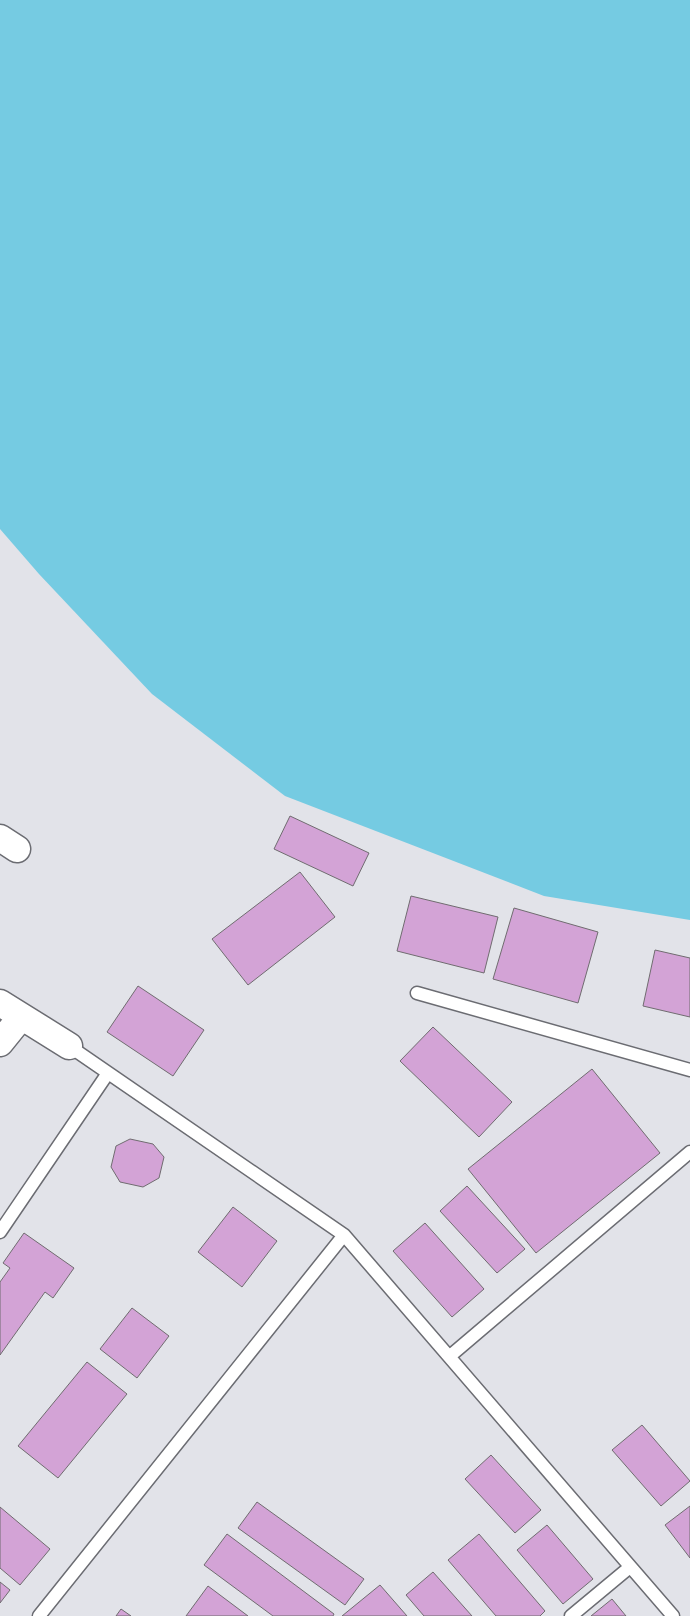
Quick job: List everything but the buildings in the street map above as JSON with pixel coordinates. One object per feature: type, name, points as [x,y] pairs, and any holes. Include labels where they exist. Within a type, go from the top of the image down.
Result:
[{"type":"street","points":[[0,1044],[10,1010],[69,1046]]},
{"type":"lane","points":[[417,992],[690,1070]]},
{"type":"lane","points":[[69,1046],[344,1235],[673,1616]]},
{"type":"lane","points":[[0,1232],[108,1073]]},
{"type":"lane","points":[[450,1356],[690,1152]]},
{"type":"lane","points":[[39,1616],[344,1235]]},
{"type":"lane","points":[[570,1616],[630,1567]]},
{"type":"water","points":[[0,0],[690,0],[690,920],[544,896],[285,796],[152,694],[39,574],[0,529]]}]
